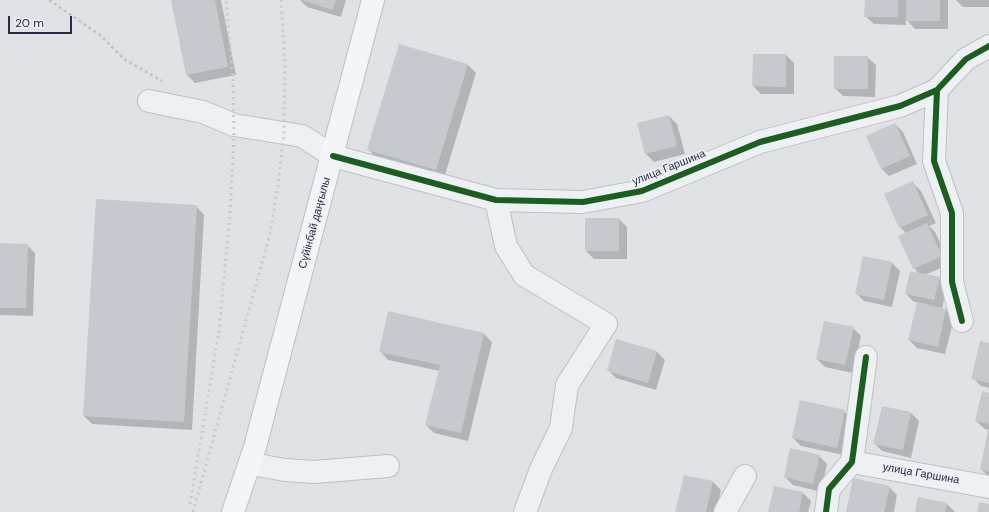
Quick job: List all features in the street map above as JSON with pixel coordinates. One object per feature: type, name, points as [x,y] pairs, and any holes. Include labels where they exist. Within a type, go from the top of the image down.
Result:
[{"type":"main road","name":"Сүйінбай даңғылы","points":[[244,512],[254,455],[373,0]]},
{"type":"main road","name":"Сүйінбай даңғылы","points":[[233,512],[254,455]]},
{"type":"street","name":"улица Гаршина","points":[[149,101],[203,112],[234,125],[302,136],[333,156],[496,200],[583,202],[642,191],[760,142],[900,106],[937,90],[966,58],[989,46]]},
{"type":"street","points":[[937,90],[934,161],[952,213],[952,282],[962,321]]},
{"type":"street","points":[[496,200],[506,246],[524,275],[606,324],[567,386],[561,428],[541,469],[525,512]]},
{"type":"street","points":[[826,512],[829,490],[852,462],[866,357]]},
{"type":"street","points":[[254,455],[285,470],[314,472],[388,466]]},
{"type":"street","name":"улица Гаршина","points":[[852,462],[989,487]]},
{"type":"street","points":[[725,512],[745,476]]},
{"type":"building","points":[[171,0],[215,0],[228,67],[186,75]]},
{"type":"building","points":[[301,0],[336,0],[333,10]]},
{"type":"building","points":[[865,0],[898,0],[898,17],[864,17]]},
{"type":"building","points":[[906,0],[940,0],[940,21],[906,21]]},
{"type":"building","points":[[399,44],[468,64],[436,170],[367,150]]},
{"type":"building","points":[[753,54],[786,54],[786,87],[752,86]]},
{"type":"building","points":[[834,56],[868,56],[868,89],[834,89]]},
{"type":"building","points":[[669,115],[677,146],[645,154],[637,123]]},
{"type":"building","points":[[895,123],[910,156],[881,169],[866,136]]},
{"type":"building","points":[[913,181],[928,215],[899,228],[884,194]]},
{"type":"building","points":[[96,199],[197,205],[184,422],[83,416]]},
{"type":"building","points":[[585,218],[619,218],[619,251],[585,251]]},
{"type":"building","points":[[927,223],[942,256],[913,269],[898,236]]},
{"type":"building","points":[[0,243],[28,244],[26,308],[0,308]]},
{"type":"building","points":[[863,256],[892,262],[884,300],[855,294]]},
{"type":"building","points":[[910,271],[940,277],[934,300],[905,294]]},
{"type":"building","points":[[917,302],[946,309],[938,347],[908,340]]},
{"type":"building","points":[[388,311],[484,333],[461,433],[425,425],[440,365],[379,352]]},
{"type":"building","points":[[824,321],[854,327],[845,365],[816,359]]},
{"type":"building","points":[[616,339],[657,351],[648,383],[607,371]]},
{"type":"building","points":[[980,341],[989,343],[989,383],[971,379]]},
{"type":"building","points":[[982,391],[989,393],[989,424],[975,421]]},
{"type":"building","points":[[800,400],[845,410],[837,448],[792,438]]},
{"type":"building","points":[[882,406],[911,412],[903,450],[873,444]]},
{"type":"building","points":[[989,430],[989,472],[980,470]]},
{"type":"building","points":[[790,448],[820,455],[813,484],[784,477]]},
{"type":"building","points":[[684,475],[713,481],[706,512],[675,512]]},
{"type":"building","points":[[853,478],[890,486],[884,512],[846,512]]},
{"type":"building","points":[[774,486],[803,492],[799,512],[768,512]]},
{"type":"building","points":[[918,497],[947,503],[945,512],[915,512]]},
{"type":"building","points":[[979,502],[989,504],[989,512],[977,512]]},
{"type":"railway","points":[[190,504],[219,331],[230,214],[234,136],[233,79],[226,0]]},
{"type":"railway","points":[[193,512],[270,234],[278,186],[284,132],[285,64],[281,0]]},
{"type":"cycle path","points":[[333,156],[496,200],[583,202],[642,191],[760,142],[900,106],[937,90],[966,59],[989,46]]},
{"type":"cycle path","points":[[937,90],[934,161],[952,213],[952,282],[962,321]]},
{"type":"cycle path","points":[[826,512],[829,489],[852,462],[866,357]]}]
